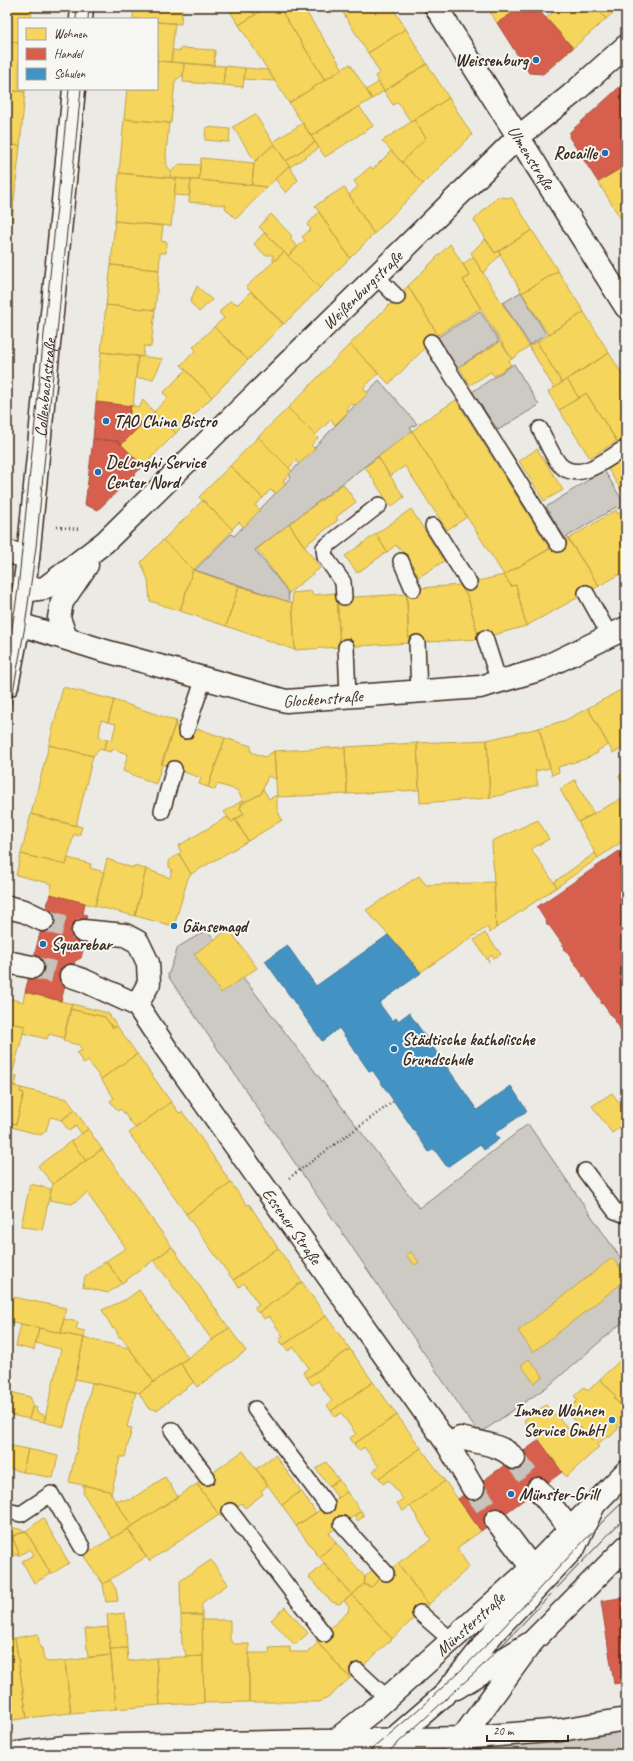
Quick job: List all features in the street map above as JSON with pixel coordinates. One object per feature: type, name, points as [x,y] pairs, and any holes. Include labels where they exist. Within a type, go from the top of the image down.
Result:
[{"type":"street","points":[[81,18],[82,7]]},
{"type":"street","name":"Ulmenstraße","points":[[436,7],[626,307]]},
{"type":"street","name":"Weißenburgstraße","points":[[23,591],[45,588],[109,537],[518,137],[571,95],[626,46]]},
{"type":"street","name":"Collenbachstraße","points":[[7,686],[13,625],[23,591],[28,558],[74,90]]},
{"type":"street","name":"Weißenburgstraße","points":[[66,638],[59,618],[62,602],[69,589],[109,537]]},
{"type":"street","points":[[7,551],[28,558]]},
{"type":"street","name":"Glockenstraße","points":[[13,625],[66,638],[102,650],[286,700],[480,687],[539,670],[618,632]]},
{"type":"street","points":[[7,907],[24,910],[43,920]]},
{"type":"street","points":[[71,976],[137,1005],[149,983],[148,963],[138,942],[125,935],[83,931]]},
{"type":"street","points":[[7,962],[32,967]]},
{"type":"street","name":"Essener Straße","points":[[137,1005],[165,1047],[448,1445],[473,1488]]},
{"type":"street","points":[[448,1445],[460,1438],[495,1446],[508,1452],[514,1458]]},
{"type":"street","name":"Münsterstraße","points":[[337,1739],[387,1698],[532,1568],[626,1472]]},
{"type":"street","points":[[538,1489],[570,1529]]},
{"type":"street","name":"Münsterstraße","points":[[376,1754],[443,1696],[495,1631],[574,1548],[596,1501]]},
{"type":"street","points":[[496,1520],[532,1568]]},
{"type":"street","name":"Münsterstraße","points":[[462,1738],[532,1642],[626,1547]]},
{"type":"street","name":"Münsterstraße","points":[[443,1696],[532,1642]]},
{"type":"street","points":[[10,1754],[65,1747],[337,1739],[393,1740],[462,1738],[560,1730],[626,1719]]},
{"type":"street","points":[[425,1754],[462,1738]]},
{"type":"lane","points":[[376,276],[397,297]]},
{"type":"lane","points":[[431,342],[558,544]]},
{"type":"lane","points":[[540,429],[560,464],[571,472],[588,470],[622,450]]},
{"type":"lane","points":[[344,597],[343,582],[325,557],[324,548],[379,505]]},
{"type":"lane","points":[[433,526],[469,583]]},
{"type":"lane","points":[[401,561],[413,588]]},
{"type":"lane","points":[[586,593],[618,632]]},
{"type":"lane","points":[[485,638],[499,682]]},
{"type":"lane","points":[[417,643],[419,692]]},
{"type":"lane","points":[[346,647],[348,696]]},
{"type":"lane","points":[[186,731],[204,678]]},
{"type":"lane","points":[[162,811],[174,769]]},
{"type":"lane","points":[[586,1171],[615,1211],[626,1215]]},
{"type":"lane","points":[[255,1409],[327,1505]]},
{"type":"lane","points":[[172,1430],[206,1477]]},
{"type":"lane","points":[[7,1511],[21,1514],[51,1494],[82,1547]]},
{"type":"lane","points":[[230,1511],[324,1634]]},
{"type":"lane","points":[[342,1524],[386,1574]]},
{"type":"lane","points":[[420,1613],[451,1640]]},
{"type":"lane","points":[[358,1671],[387,1698]]},
{"type":"path","points":[[31,525],[109,537]]},
{"type":"path","points":[[269,1192],[394,1101]]},
{"type":"shaded area","points":[[521,292],[546,334],[530,345],[503,303]]},
{"type":"shaded area","points":[[480,311],[499,341],[457,368],[438,337]]},
{"type":"shaded area","points":[[514,364],[539,405],[498,430],[472,392]]},
{"type":"shaded area","points":[[379,380],[417,424],[410,428],[413,433],[377,457],[255,550],[288,592],[289,602],[195,570],[231,534],[234,536],[237,533],[291,477],[289,474]]},
{"type":"shaded area","points":[[604,470],[625,505],[619,509],[616,507],[565,538],[546,507]]},
{"type":"shaded area","points":[[207,930],[419,1208],[528,1124],[626,1266],[626,1319],[551,1384],[479,1434],[168,976],[178,947]]},
{"type":"shaded area","points":[[626,1728],[626,1754],[462,1754],[463,1751],[539,1742]]},
{"type":"building: Wohnen","points":[[7,7],[32,7],[31,18],[18,18],[18,43],[7,41]]},
{"type":"building: Wohnen","points":[[134,7],[182,7],[181,24],[158,22],[158,18],[133,18]]},
{"type":"building: Wohnen","points":[[227,7],[250,7],[255,15],[239,25]]},
{"type":"building: Wohnen","points":[[255,7],[267,7],[255,15],[251,10]]},
{"type":"building: Wohnen","points":[[267,7],[279,7],[325,80],[289,103],[239,25]]},
{"type":"building: Wohnen","points":[[279,7],[303,7],[343,69],[325,80]]},
{"type":"building: Wohnen","points":[[349,7],[392,7],[406,29],[368,53],[342,11]]},
{"type":"building: Wohnen","points":[[487,7],[522,7],[497,23]]},
{"type":"building: Wohnen","points":[[559,7],[596,7],[606,19],[573,48],[546,18]]},
{"type":"building: Wohnen","points":[[596,7],[620,7],[606,19]]},
{"type":"building: Wohnen","points":[[158,22],[175,23],[171,62],[158,61]]},
{"type":"building: Wohnen","points":[[406,29],[427,64],[384,91],[375,76],[380,73],[368,53]]},
{"type":"building: Wohnen","points":[[7,41],[18,43],[18,90],[25,90],[25,92],[7,90]]},
{"type":"building: Wohnen","points":[[181,48],[215,50],[214,66],[171,62],[173,50],[180,51]]},
{"type":"building: Wohnen","points":[[158,61],[184,63],[183,76],[175,81],[171,123],[124,119],[127,90],[158,90]]},
{"type":"building: Wohnen","points":[[184,63],[225,66],[223,85],[183,82]]},
{"type":"building: Wohnen","points":[[350,64],[372,99],[311,136],[289,103]]},
{"type":"building: Wohnen","points":[[427,64],[449,98],[411,122],[398,102],[393,105],[384,91]]},
{"type":"building: Wohnen","points":[[225,66],[245,68],[243,87],[223,85]]},
{"type":"building: Wohnen","points":[[245,68],[268,70],[275,81],[244,79]]},
{"type":"building: Wohnen","points":[[379,82],[384,91],[372,99],[366,90]]},
{"type":"building: Wohnen","points":[[7,90],[25,92],[20,146],[7,144]]},
{"type":"building: Wohnen","points":[[449,98],[472,135],[423,184],[402,162],[426,138],[414,120]]},
{"type":"building: Wohnen","points":[[359,106],[373,126],[325,157],[311,136]]},
{"type":"building: Wohnen","points":[[255,114],[274,144],[255,161],[233,127]]},
{"type":"building: Wohnen","points":[[124,119],[169,123],[166,154],[167,166],[171,171],[170,178],[119,173]]},
{"type":"building: Wohnen","points":[[414,120],[426,138],[402,162],[382,141]]},
{"type":"building: Wohnen","points":[[303,123],[315,142],[286,161],[273,142]]},
{"type":"building: Wohnen","points":[[206,127],[230,129],[229,142],[205,140]]},
{"type":"building: Wohnen","points":[[315,142],[319,148],[290,167],[286,161]]},
{"type":"building: Wohnen","points":[[7,144],[20,146],[14,200],[7,199]]},
{"type":"building: Wohnen","points":[[274,144],[289,166],[267,187],[252,185],[254,163]]},
{"type":"building: Wohnen","points":[[391,151],[423,184],[374,234],[349,195],[358,186],[354,181],[370,167],[373,169]]},
{"type":"building: Wohnen","points":[[201,158],[254,163],[252,185],[199,180]]},
{"type":"building: Wohnen","points":[[180,164],[200,165],[199,180],[170,178],[171,171]]},
{"type":"building: Wohnen","points":[[626,165],[626,215],[621,219],[598,182]]},
{"type":"building: Wohnen","points":[[289,166],[298,180],[286,193],[275,179]]},
{"type":"building: Wohnen","points":[[119,173],[176,178],[171,226],[115,221]]},
{"type":"building: Wohnen","points":[[176,178],[191,180],[189,196],[174,195]]},
{"type":"building: Wohnen","points":[[191,180],[267,187],[236,219],[225,208],[226,205],[189,202]]},
{"type":"building: Wohnen","points":[[344,187],[374,234],[350,258],[315,206]]},
{"type":"building: Wohnen","points":[[497,197],[512,198],[532,230],[495,253],[474,220]]},
{"type":"building: Wohnen","points":[[7,199],[14,200],[9,255],[7,255]]},
{"type":"building: Wohnen","points":[[319,212],[350,258],[320,288],[288,256],[305,240],[302,237],[311,229],[307,225]]},
{"type":"building: Wohnen","points":[[271,214],[292,236],[290,239],[298,247],[288,256],[259,227]]},
{"type":"building: Wohnen","points":[[626,215],[626,227],[621,219]]},
{"type":"building: Wohnen","points":[[115,221],[163,226],[161,241],[167,242],[166,253],[160,253],[159,270],[111,265]]},
{"type":"building: Wohnen","points":[[532,230],[558,271],[522,293],[499,251]]},
{"type":"building: Wohnen","points":[[264,233],[284,252],[273,262],[273,255],[265,255],[254,244]]},
{"type":"building: Wohnen","points":[[485,239],[495,253],[499,251],[501,254],[483,273],[471,253]]},
{"type":"building: Wohnen","points":[[450,244],[470,276],[463,280],[481,308],[438,335],[408,286]]},
{"type":"building: Wohnen","points":[[284,252],[320,288],[284,324],[246,287]]},
{"type":"building: Wohnen","points":[[473,257],[529,346],[512,359],[463,280],[470,276],[463,264]]},
{"type":"building: Wohnen","points":[[111,265],[159,270],[155,310],[106,305]]},
{"type":"building: Wohnen","points":[[558,271],[584,312],[548,334],[522,293]]},
{"type":"building: Wohnen","points":[[197,286],[212,300],[199,312],[190,302]]},
{"type":"building: Wohnen","points":[[408,286],[438,335],[389,384],[350,344]]},
{"type":"building: Wohnen","points":[[251,291],[283,324],[248,360],[214,327],[224,318],[220,314],[220,311],[230,301],[238,304]]},
{"type":"building: Wohnen","points":[[106,305],[155,310],[151,347],[144,346],[143,357],[101,352]]},
{"type":"building: Wohnen","points":[[584,312],[609,353],[562,383],[537,342]]},
{"type":"building: Wohnen","points":[[214,327],[248,360],[212,397],[181,365],[196,350],[193,347]]},
{"type":"building: Wohnen","points":[[500,342],[512,359],[508,361],[511,365],[494,376],[491,372],[470,385],[459,367]]},
{"type":"building: Wohnen","points":[[537,342],[562,383],[554,388],[529,346]]},
{"type":"building: Wohnen","points":[[350,344],[379,373],[363,388],[368,393],[356,405],[350,404],[347,407],[348,412],[335,425],[331,420],[315,435],[288,408]]},
{"type":"building: Wohnen","points":[[101,352],[138,356],[133,406],[96,402]]},
{"type":"building: Wohnen","points":[[609,353],[626,380],[626,456],[586,393],[579,398],[567,379]]},
{"type":"building: Wohnen","points":[[138,356],[163,359],[153,379],[136,378]]},
{"type":"building: Wohnen","points":[[186,370],[212,397],[176,433],[154,412],[168,397],[163,393]]},
{"type":"building: Wohnen","points":[[567,379],[579,398],[559,410],[548,392]]},
{"type":"building: Wohnen","points":[[586,393],[617,441],[590,458],[559,410]]},
{"type":"building: Wohnen","points":[[143,400],[154,412],[142,424],[137,419],[129,417],[131,406],[140,407]]},
{"type":"building: Wohnen","points":[[456,400],[550,549],[504,575],[412,431],[420,425],[419,424]]},
{"type":"building: Wohnen","points":[[288,408],[318,438],[311,445],[315,449],[299,464],[296,460],[289,468],[258,437]]},
{"type":"building: Wohnen","points":[[154,412],[176,433],[143,466],[121,445]]},
{"type":"building: Wohnen","points":[[412,431],[467,517],[447,530],[405,466],[390,476],[378,457]]},
{"type":"building: Wohnen","points":[[258,437],[292,471],[283,481],[286,484],[277,493],[270,490],[263,498],[230,466]]},
{"type":"building: Wohnen","points":[[537,449],[563,490],[544,501],[519,461]]},
{"type":"building: Wohnen","points":[[378,457],[404,497],[391,507],[365,467]]},
{"type":"building: Wohnen","points":[[625,458],[626,459],[626,498],[608,469]]},
{"type":"building: Wohnen","points":[[230,466],[263,498],[255,505],[260,510],[244,527],[239,522],[232,529],[199,497]]},
{"type":"building: Wohnen","points":[[343,484],[356,502],[336,517],[338,520],[304,546],[289,524]]},
{"type":"building: Wohnen","points":[[203,500],[233,530],[193,570],[163,540]]},
{"type":"building: Wohnen","points":[[626,508],[626,571],[599,586],[568,539],[616,510],[618,514]]},
{"type":"building: Wohnen","points":[[411,509],[444,561],[419,577],[400,548],[399,549],[396,545],[387,552],[376,534]]},
{"type":"building: Wohnen","points":[[289,524],[320,568],[289,593],[257,549]]},
{"type":"building: Wohnen","points":[[376,534],[387,552],[357,573],[345,556]]},
{"type":"building: Wohnen","points":[[568,538],[599,586],[526,626],[516,585],[511,586],[504,575]]},
{"type":"building: Wohnen","points":[[163,540],[193,570],[180,611],[150,601],[148,580],[141,562]]},
{"type":"building: Wohnen","points":[[193,570],[239,586],[226,626],[180,611]]},
{"type":"building: Wohnen","points":[[504,575],[511,586],[516,585],[526,626],[479,639],[468,597],[460,585]]},
{"type":"building: Wohnen","points":[[460,585],[468,597],[479,639],[409,643],[406,589]]},
{"type":"building: Wohnen","points":[[239,586],[292,603],[295,650],[226,626]]},
{"type":"building: Wohnen","points":[[312,591],[312,595],[337,593],[340,647],[295,650],[292,593]]},
{"type":"building: Wohnen","points":[[407,594],[409,643],[340,647],[337,598]]},
{"type":"building: Wohnen","points":[[63,687],[114,700],[108,722],[101,720],[99,738],[108,739],[103,750],[100,749],[93,756],[49,745]]},
{"type":"building: Wohnen","points":[[626,687],[626,747],[613,753],[588,708]]},
{"type":"building: Wohnen","points":[[114,700],[176,721],[156,784],[123,771],[128,754],[113,749],[111,752],[103,750],[108,739],[112,740],[116,724],[108,722]]},
{"type":"building: Wohnen","points":[[588,708],[608,745],[597,751],[598,753],[585,759],[558,767],[559,772],[552,775],[539,728],[566,720]]},
{"type":"building: Wohnen","points":[[176,721],[176,727],[193,733],[199,729],[225,738],[208,787],[199,784],[201,778],[161,764]]},
{"type":"building: Wohnen","points":[[539,728],[550,768],[535,771],[538,785],[490,798],[487,740]]},
{"type":"building: Wohnen","points":[[225,738],[251,746],[251,752],[265,757],[274,751],[276,779],[268,776],[261,794],[244,802],[237,790],[217,784],[215,790],[208,787]]},
{"type":"building: Wohnen","points":[[487,740],[490,798],[420,803],[417,743]]},
{"type":"building: Wohnen","points":[[417,743],[419,790],[347,794],[345,747]]},
{"type":"building: Wohnen","points":[[49,745],[93,756],[76,826],[31,814]]},
{"type":"building: Wohnen","points":[[345,747],[347,794],[277,797],[274,751]]},
{"type":"building: Wohnen","points":[[624,773],[626,776],[626,789],[619,776]]},
{"type":"building: Wohnen","points":[[575,780],[594,814],[578,822],[560,789]]},
{"type":"building: Wohnen","points":[[263,789],[269,799],[277,795],[277,809],[282,820],[248,841],[235,819],[244,814],[240,808],[241,804],[261,794]]},
{"type":"building: Wohnen","points":[[626,796],[626,839],[598,858],[578,822]]},
{"type":"building: Wohnen","points":[[243,800],[244,802],[240,808],[244,814],[232,822],[224,812]]},
{"type":"building: Wohnen","points":[[31,814],[82,827],[79,836],[74,834],[66,865],[21,854]]},
{"type":"building: Wohnen","points":[[227,817],[232,822],[235,819],[248,841],[191,874],[179,854],[181,852],[178,846]]},
{"type":"building: Wohnen","points":[[538,820],[549,839],[531,849],[557,887],[496,928],[492,841]]},
{"type":"building: Wohnen","points":[[595,853],[598,858],[557,887],[554,882]]},
{"type":"building: Wohnen","points":[[21,854],[66,865],[68,858],[91,864],[90,868],[104,872],[95,906],[50,894],[52,884],[16,875]]},
{"type":"building: Wohnen","points":[[179,854],[191,874],[188,878],[174,926],[135,916],[146,869],[170,878],[172,869],[169,867],[169,860]]},
{"type":"building: Wohnen","points":[[107,859],[133,868],[133,866],[146,869],[135,916],[95,906]]},
{"type":"building: Wohnen","points":[[419,876],[426,885],[494,882],[496,928],[490,933],[487,927],[421,972],[366,910]]},
{"type":"building: Wohnen","points":[[229,929],[257,968],[221,993],[194,954]]},
{"type":"building: Wohnen","points":[[485,933],[501,954],[494,958],[492,955],[488,958],[489,962],[474,940]]},
{"type":"building: Wohnen","points":[[25,992],[72,1004],[64,1038],[49,1034],[47,1039],[23,1033],[25,1026],[7,1022],[7,998],[23,1002]]},
{"type":"building: Wohnen","points":[[72,1004],[108,1013],[117,1026],[113,1028],[105,1017],[70,1009]]},
{"type":"building: Wohnen","points":[[70,1009],[105,1017],[113,1028],[117,1026],[137,1054],[101,1079],[88,1061],[84,1064],[77,1053],[82,1050],[79,1045],[63,1041]]},
{"type":"building: Wohnen","points":[[7,1022],[25,1026],[12,1075],[17,1077],[15,1086],[7,1084]]},
{"type":"building: Wohnen","points":[[137,1054],[171,1102],[135,1128],[121,1109],[118,1111],[110,1101],[114,1098],[101,1079]]},
{"type":"building: Wohnen","points":[[7,1084],[21,1088],[20,1092],[24,1093],[16,1124],[12,1123],[11,1127],[7,1126]]},
{"type":"building: Wohnen","points":[[21,1088],[67,1099],[75,1110],[62,1120],[50,1117],[46,1131],[41,1135],[11,1127],[12,1123],[16,1124],[24,1093],[20,1092]]},
{"type":"building: Wohnen","points":[[612,1093],[626,1111],[626,1123],[612,1133],[592,1106]]},
{"type":"building: Wohnen","points":[[171,1102],[179,1113],[182,1112],[190,1122],[231,1183],[186,1214],[129,1133]]},
{"type":"building: Wohnen","points":[[75,1110],[88,1129],[82,1134],[76,1126],[69,1131],[61,1120]]},
{"type":"building: Wohnen","points":[[88,1129],[102,1149],[86,1161],[71,1141]]},
{"type":"building: Wohnen","points":[[71,1141],[86,1161],[53,1184],[38,1166]]},
{"type":"building: Wohnen","points":[[102,1149],[172,1247],[122,1283],[106,1261],[126,1248],[87,1193],[72,1204],[49,1200],[53,1184]]},
{"type":"building: Wohnen","points":[[231,1183],[247,1205],[249,1204],[278,1248],[233,1280],[186,1214]]},
{"type":"building: Wohnen","points":[[30,1184],[51,1189],[42,1230],[21,1226]]},
{"type":"building: Wohnen","points":[[172,1247],[229,1328],[212,1340],[154,1260]]},
{"type":"building: Wohnen","points":[[278,1248],[302,1282],[258,1313],[254,1308],[259,1305],[244,1283],[239,1287],[234,1280]]},
{"type":"building: Wohnen","points":[[411,1252],[419,1262],[415,1265],[406,1255]]},
{"type":"building: Wohnen","points":[[612,1258],[626,1275],[626,1280],[533,1352],[518,1331]]},
{"type":"building: Wohnen","points":[[106,1261],[122,1283],[108,1293],[83,1287],[85,1277]]},
{"type":"building: Wohnen","points":[[302,1282],[326,1316],[283,1345],[279,1339],[283,1336],[269,1316],[264,1319],[259,1312]]},
{"type":"building: Wohnen","points":[[139,1290],[188,1358],[154,1382],[121,1337],[119,1337],[115,1328],[113,1329],[102,1310],[127,1299]]},
{"type":"building: Wohnen","points":[[13,1297],[66,1308],[61,1333],[8,1321]]},
{"type":"building: Wohnen","points":[[326,1316],[350,1349],[307,1378],[303,1372],[309,1368],[294,1347],[288,1351],[284,1345]]},
{"type":"building: Wohnen","points":[[64,1319],[78,1322],[76,1329],[85,1331],[84,1338],[61,1333]]},
{"type":"building: Wohnen","points":[[21,1324],[39,1328],[34,1350],[16,1346]]},
{"type":"building: Wohnen","points":[[39,1328],[84,1338],[64,1427],[44,1422],[61,1349],[36,1343]]},
{"type":"building: Wohnen","points":[[229,1328],[246,1351],[197,1387],[180,1363]]},
{"type":"building: Wohnen","points":[[84,1338],[129,1348],[154,1382],[139,1393],[75,1379]]},
{"type":"building: Wohnen","points":[[350,1349],[373,1382],[331,1411],[327,1405],[332,1401],[318,1381],[312,1385],[307,1378]]},
{"type":"building: Wohnen","points":[[626,1355],[626,1411],[614,1398],[616,1396],[600,1379]]},
{"type":"building: Wohnen","points":[[529,1359],[543,1376],[534,1383],[521,1365]]},
{"type":"building: Wohnen","points":[[180,1363],[194,1382],[157,1410],[148,1408],[139,1393]]},
{"type":"building: Wohnen","points":[[600,1379],[616,1396],[614,1398],[626,1411],[626,1418],[618,1425],[618,1429],[610,1437],[606,1437],[597,1445],[566,1412],[578,1400],[574,1396],[584,1387],[588,1391]]},
{"type":"building: Wohnen","points":[[373,1382],[397,1415],[354,1444],[350,1438],[356,1434],[341,1413],[335,1417],[331,1411]]},
{"type":"building: Wohnen","points":[[92,1383],[136,1392],[127,1427],[132,1428],[125,1457],[120,1457],[111,1494],[109,1491],[69,1482]]},
{"type":"building: Wohnen","points":[[7,1391],[30,1397],[33,1404],[29,1419],[7,1414]]},
{"type":"building: Wohnen","points":[[546,1405],[571,1431],[578,1426],[599,1447],[566,1477],[524,1420]]},
{"type":"building: Wohnen","points":[[33,1406],[37,1408],[36,1412],[46,1416],[44,1422],[29,1419]]},
{"type":"building: Wohnen","points":[[397,1415],[421,1448],[379,1478],[373,1471],[379,1467],[364,1447],[359,1451],[354,1444]]},
{"type":"building: Wohnen","points":[[7,1445],[28,1449],[23,1472],[7,1468]]},
{"type":"building: Wohnen","points":[[421,1448],[445,1481],[403,1511],[397,1503],[403,1499],[389,1480],[383,1484],[379,1478]]},
{"type":"building: Wohnen","points":[[28,1449],[58,1456],[53,1478],[23,1472]]},
{"type":"building: Wohnen","points":[[243,1451],[268,1485],[261,1491],[263,1494],[245,1508],[242,1503],[221,1517],[197,1484]]},
{"type":"building: Wohnen","points":[[275,1455],[301,1491],[282,1505],[256,1469]]},
{"type":"building: Wohnen","points":[[326,1462],[339,1480],[329,1486],[316,1469]]},
{"type":"building: Wohnen","points":[[165,1477],[178,1497],[132,1526],[115,1500],[130,1500]]},
{"type":"building: Wohnen","points":[[339,1480],[347,1492],[338,1498],[329,1486]]},
{"type":"building: Wohnen","points":[[445,1481],[481,1531],[457,1548],[469,1567],[428,1605],[398,1563],[431,1540],[410,1506]]},
{"type":"building: Wohnen","points":[[197,1484],[219,1515],[149,1561],[128,1529]]},
{"type":"building: Wohnen","points":[[84,1485],[109,1491],[132,1526],[112,1538],[83,1493]]},
{"type":"building: Wohnen","points":[[301,1491],[316,1513],[296,1526],[282,1505]]},
{"type":"building: Wohnen","points":[[347,1492],[361,1511],[329,1533],[336,1543],[319,1557],[296,1526]]},
{"type":"building: Wohnen","points":[[361,1511],[364,1516],[358,1521],[354,1516]]},
{"type":"building: Wohnen","points":[[43,1518],[69,1563],[51,1574],[26,1531]]},
{"type":"building: Wohnen","points":[[7,1526],[26,1531],[7,1539]]},
{"type":"building: Wohnen","points":[[128,1529],[146,1557],[103,1584],[83,1555]]},
{"type":"building: Wohnen","points":[[26,1531],[51,1574],[34,1583],[22,1561],[34,1555],[30,1549],[20,1555],[16,1555],[19,1553],[12,1536]]},
{"type":"building: Wohnen","points":[[12,1536],[19,1553],[7,1559],[7,1539]]},
{"type":"building: Wohnen","points":[[336,1543],[365,1577],[364,1584],[352,1595],[319,1557]]},
{"type":"building: Wohnen","points":[[211,1560],[228,1584],[202,1603],[202,1615],[181,1615],[180,1581]]},
{"type":"building: Wohnen","points":[[398,1563],[428,1605],[392,1639],[352,1595],[364,1584],[371,1587]]},
{"type":"building: Wohnen","points":[[324,1564],[352,1595],[339,1604],[332,1602],[309,1577]]},
{"type":"building: Wohnen","points":[[373,1569],[385,1574],[371,1587],[365,1585],[365,1577]]},
{"type":"building: Wohnen","points":[[110,1580],[116,1589],[118,1601],[106,1602],[103,1584]]},
{"type":"building: Wohnen","points":[[352,1595],[392,1639],[350,1678],[316,1641],[348,1612],[349,1607],[344,1601]]},
{"type":"building: Wohnen","points":[[285,1607],[308,1633],[295,1645],[271,1620]]},
{"type":"building: Wohnen","points":[[125,1613],[127,1648],[110,1649],[107,1615]]},
{"type":"building: Wohnen","points":[[181,1615],[202,1615],[203,1656],[186,1657],[182,1646]]},
{"type":"building: Wohnen","points":[[202,1620],[230,1620],[230,1640],[234,1644],[249,1644],[249,1702],[204,1703]]},
{"type":"building: Wohnen","points":[[108,1627],[111,1655],[88,1657],[85,1629]]},
{"type":"building: Wohnen","points":[[38,1634],[44,1660],[48,1662],[65,1661],[71,1713],[27,1718],[15,1638]]},
{"type":"building: Wohnen","points":[[15,1638],[27,1718],[7,1721],[7,1639]]},
{"type":"building: Wohnen","points":[[318,1643],[350,1678],[328,1698],[319,1702],[249,1702],[249,1653],[270,1653],[269,1648],[290,1647],[290,1652],[308,1652]]},
{"type":"building: Wohnen","points":[[127,1648],[128,1661],[156,1658],[160,1705],[116,1709],[110,1649]]},
{"type":"building: Wohnen","points":[[111,1655],[116,1709],[71,1713],[65,1661]]},
{"type":"building: Wohnen","points":[[203,1656],[204,1703],[160,1705],[156,1658]]},
{"type":"building: Handel","points":[[522,7],[536,7],[573,48],[543,74],[529,73],[497,23]]},
{"type":"building: Handel","points":[[626,81],[626,165],[598,182],[569,137],[570,132]]},
{"type":"building: Handel","points":[[96,402],[131,406],[129,417],[137,419],[142,424],[121,445],[118,441],[93,439]]},
{"type":"building: Handel","points":[[93,439],[118,441],[143,466],[98,510],[85,505]]},
{"type":"building: Handel","points":[[626,850],[626,1037],[603,1004],[600,1003],[602,1002],[585,977],[582,976],[583,975],[563,949],[565,948],[549,925],[548,926],[546,924],[547,923],[537,907],[619,851],[621,854]]},
{"type":"building: Handel","points":[[50,894],[85,903],[83,914],[87,915],[80,941],[83,950],[81,958],[75,961],[68,986],[65,986],[61,1001],[25,992]]},
{"type":"building: Handel","points":[[539,1440],[562,1472],[481,1531],[458,1499]]},
{"type":"building: Handel","points":[[626,1597],[626,1682],[614,1684],[601,1601]]},
{"type":"building: Schulen","name":"Städtische katholische Grundschule","points":[[388,935],[421,973],[379,1003],[392,1021],[396,1018],[398,1021],[409,1013],[477,1110],[511,1086],[527,1111],[495,1133],[499,1139],[484,1150],[480,1144],[447,1167],[434,1149],[429,1152],[373,1071],[369,1071],[339,1028],[322,1041],[265,961],[287,945],[316,986]]},
{"type":"tunnel","points":[[43,920],[83,931]]},
{"type":"tunnel","points":[[32,967],[71,976]]},
{"type":"tunnel","points":[[514,1458],[538,1489]]},
{"type":"tunnel","points":[[473,1488],[496,1520]]},
{"type":"tram line","points":[[76,18],[77,7]]},
{"type":"tram line","points":[[88,18],[89,7]]},
{"type":"tram line","points":[[7,660],[18,589],[69,90]]},
{"type":"tram line","points":[[7,725],[25,626],[36,547],[81,90]]},
{"type":"tram line","points":[[366,1754],[467,1665],[593,1531],[626,1499]]},
{"type":"tram line","points":[[386,1754],[481,1667],[626,1516]]},
{"type":"place","name":"Weissenburg","points":[[536,60]]},
{"type":"place","name":"Rocaille","points":[[605,153]]},
{"type":"place","name":"TAO China Bistro","points":[[106,421]]},
{"type":"place","name":"DeLonghi Service Center Nord","points":[[98,472]]},
{"type":"place","name":"Gänsemagd","points":[[174,926]]},
{"type":"place","name":"Squarebar","points":[[43,944]]},
{"type":"place","name":"Städtische katholische Grundschule","points":[[394,1049]]},
{"type":"place","name":"Immeo Wohnen Service GmbH","points":[[612,1420]]},
{"type":"place","name":"Münster-Grill","points":[[511,1494]]}]
